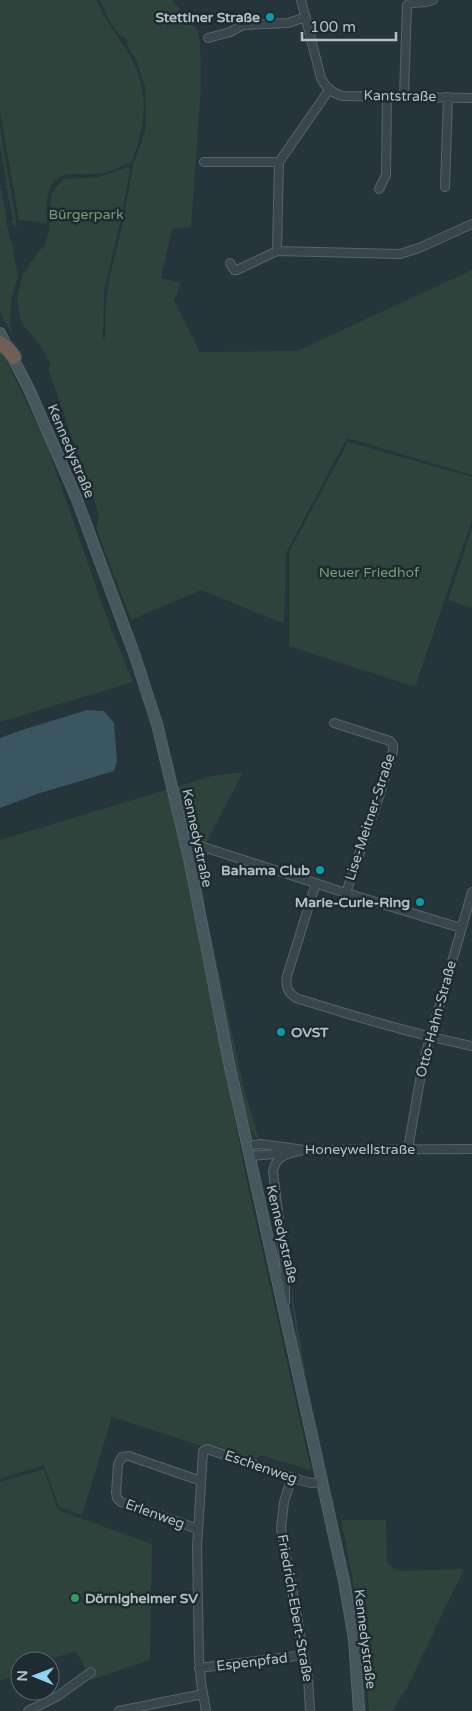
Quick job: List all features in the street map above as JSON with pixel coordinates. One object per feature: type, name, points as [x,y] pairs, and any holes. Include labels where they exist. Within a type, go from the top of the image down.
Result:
[{"type":"highway","points":[[0,338],[14,357]]},
{"type":"main road","name":"Kennedystraße","points":[[14,357],[76,496],[135,656],[157,724],[185,841],[249,1151],[323,1482],[353,1631],[359,1711]]},
{"type":"street","points":[[277,252],[279,162],[329,90],[322,78],[301,0]]},
{"type":"street","points":[[404,96],[407,1],[429,2],[432,0]]},
{"type":"street","points":[[208,38],[230,32],[243,25],[288,23],[306,17]]},
{"type":"street","name":"Kantstraße","points":[[329,90],[343,96],[472,98]]},
{"type":"street","points":[[379,189],[386,174],[387,96]]},
{"type":"street","points":[[445,187],[448,97]]},
{"type":"street","points":[[204,162],[279,162]]},
{"type":"street","points":[[230,263],[234,270],[237,270],[277,252],[400,254],[427,245],[472,224]]},
{"type":"street","name":"Lise-Meitner-Straße","points":[[334,723],[390,741],[393,745],[393,752],[379,797],[346,893]]},
{"type":"street","points":[[185,841],[316,884],[461,928]]},
{"type":"street","points":[[192,875],[197,854],[207,849]]},
{"type":"street","points":[[316,884],[287,976],[286,984],[289,992],[296,998],[429,1037],[472,1046]]},
{"type":"street","name":"Otto-Hahn-Straße","points":[[408,1149],[429,1037],[472,892]]},
{"type":"street","name":"Honeywellstraße","points":[[249,1151],[261,1144],[304,1150],[472,1148]]},
{"type":"street","name":"Kennedystraße","points":[[284,1307],[285,1271],[273,1171],[278,1159],[304,1150]]},
{"type":"street","name":"Honeywellstraße","points":[[249,1151],[291,1153]]},
{"type":"street","name":"Eschenweg","points":[[201,1481],[202,1453],[207,1449],[311,1483],[323,1482]]},
{"type":"street","name":"Erlenweg","points":[[198,1529],[120,1502],[116,1493],[118,1464],[122,1458],[129,1456],[201,1481]]},
{"type":"street","name":"Friedrich-Ebert-Straße","points":[[292,1477],[284,1502],[281,1528],[309,1686],[310,1711]]},
{"type":"street","points":[[201,1481],[198,1529],[199,1668],[206,1711]]},
{"type":"street","name":"Espenpfad","points":[[199,1668],[304,1655]]},
{"type":"street","points":[[28,1711],[63,1693],[92,1672]]},
{"type":"street","points":[[119,1711],[142,1709],[203,1694]]},
{"type":"green space","points":[[0,0],[97,0],[132,60],[142,89],[144,103],[141,133],[131,163],[105,172],[64,175],[57,179],[52,184],[47,199],[47,223],[19,220],[0,112]]},
{"type":"green space","name":"Bürgerpark","points":[[100,0],[172,0],[196,28],[200,39],[201,85],[191,227],[172,229],[161,278],[181,283],[174,301],[200,352],[297,351],[472,270],[472,475],[347,438],[286,553],[284,624],[201,590],[131,620],[96,528],[99,515],[48,368],[51,364],[39,344],[21,321],[17,299],[22,277],[48,236],[51,195],[56,187],[64,179],[99,177],[128,167],[130,169],[122,214],[104,291],[103,339],[105,338],[105,312],[109,280],[122,227],[133,165],[145,132],[146,122],[145,87],[137,62],[127,45],[128,42],[124,37],[120,36],[110,22]]},
{"type":"green space","points":[[0,127],[17,227],[14,227],[13,223],[11,223],[13,220],[5,186],[7,185],[3,163],[1,163]]},
{"type":"green space","points":[[0,185],[1,191],[3,191],[6,219],[18,277],[11,305],[10,325],[14,338],[0,312]]},
{"type":"green space","points":[[0,352],[5,357],[47,446],[111,629],[133,682],[0,722]]},
{"type":"green space","name":"Neuer Friedhof","points":[[348,442],[472,477],[472,520],[415,687],[289,646],[289,552]]},
{"type":"green space","points":[[472,528],[472,608],[448,600]]},
{"type":"green space","points":[[243,772],[199,857],[205,908],[244,1089],[259,1140],[250,1128],[202,906],[202,889],[197,861],[187,881],[246,1177],[311,1470],[259,1455],[255,1463],[112,1417],[82,1515],[59,1507],[44,1465],[0,1479],[0,840],[212,776]]},
{"type":"green space","points":[[292,1292],[306,1377],[355,1601],[364,1666],[366,1711],[363,1711],[358,1639],[353,1608],[300,1357],[291,1301]]},
{"type":"green space","name":"Dörnigheimer SV","points":[[44,1469],[58,1510],[152,1544],[150,1660],[91,1680],[76,1651],[60,1656],[60,1651],[10,1651],[10,1676],[0,1681],[0,1482]]},
{"type":"green space","points":[[341,1520],[386,1520],[387,1560],[389,1565],[399,1571],[464,1569],[407,1688],[392,1711],[369,1711],[358,1615]]},
{"type":"water","points":[[87,710],[104,711],[114,723],[117,761],[114,771],[40,793],[0,808],[0,738]]},
{"type":"place","name":"Stettiner Straße","points":[[270,17]]},
{"type":"place","name":"Bahama Club","points":[[320,870]]},
{"type":"place","name":"Marie-Curie-Ring","points":[[420,902]]},
{"type":"place","name":"OVST","points":[[281,1032]]},
{"type":"place","name":"Dörnigheimer SV","points":[[75,1598]]}]
